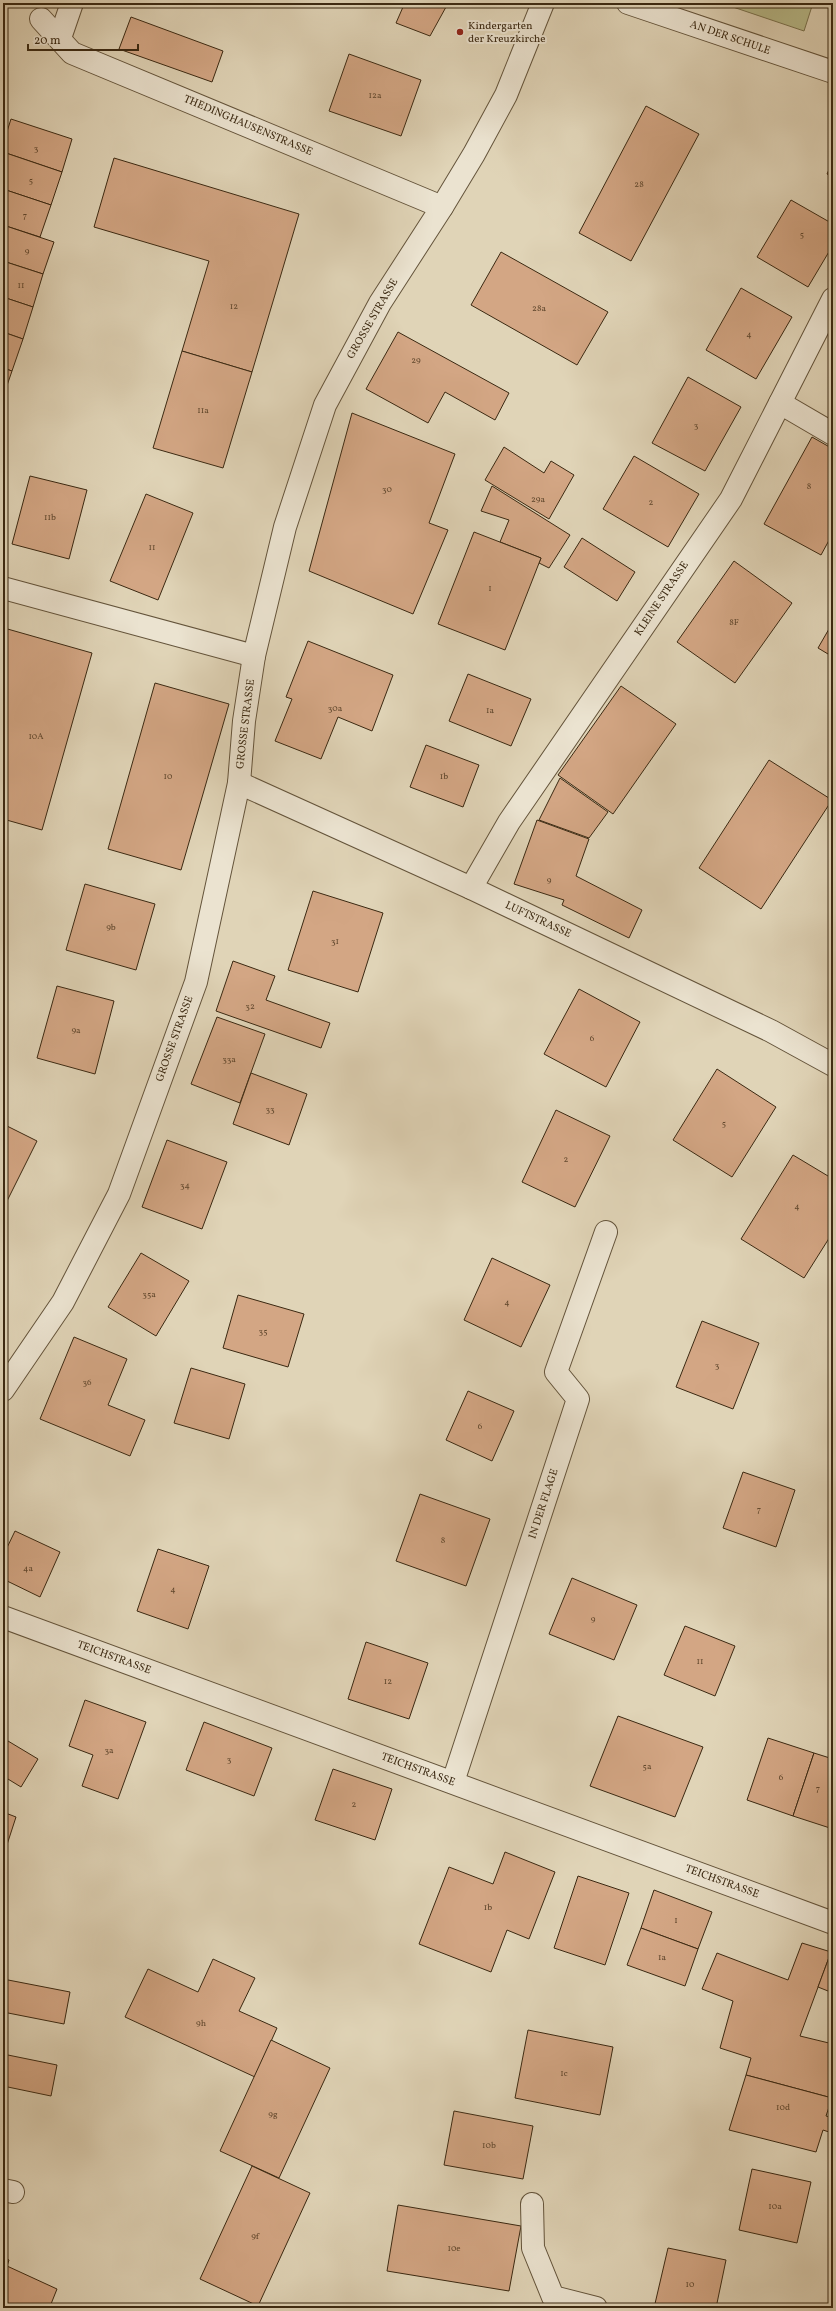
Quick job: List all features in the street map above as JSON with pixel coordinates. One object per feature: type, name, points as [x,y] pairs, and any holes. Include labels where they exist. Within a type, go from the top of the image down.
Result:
[{"type":"street","points":[[60,38],[72,3]]},
{"type":"street","name":"GROSSE STRASSE","points":[[3,1390],[63,1302],[119,1194],[196,982],[239,784],[244,721],[254,656],[285,527],[325,405],[380,303],[442,207],[506,95],[543,3]]},
{"type":"street","name":"AN DER SCHULE","points":[[628,3],[833,72]]},
{"type":"street","name":"THEDINGHAUSENSTRASSE","points":[[41,19],[60,38],[72,53],[442,207]]},
{"type":"street","name":"KLEINE STRASSE","points":[[471,888],[509,822],[731,499],[833,299]]},
{"type":"street","points":[[780,403],[833,434]]},
{"type":"street","points":[[3,588],[254,656]]},
{"type":"street","name":"LUFTSTRASSE","points":[[239,784],[471,888],[770,1031],[833,1065]]},
{"type":"street","name":"IN DER FLAGE","points":[[453,1782],[578,1399],[556,1372],[606,1232]]},
{"type":"street","name":"TEICHSTRASSE","points":[[3,1617],[833,1923]]},
{"type":"street","points":[[532,2204],[533,2248],[553,2297],[596,2308]]},
{"type":"green space","points":[[721,3],[813,3],[804,31]]},
{"type":"building","points":[[395,3],[439,3],[446,7],[430,36],[396,23],[403,7]]},
{"type":"building","points":[[131,17],[223,51],[212,82],[119,49]]},
{"type":"building","points":[[349,54],[421,80],[401,136],[329,111]]},
{"type":"building","points":[[646,106],[699,134],[631,261],[579,233]]},
{"type":"building","points":[[11,119],[72,139],[62,172],[3,152],[3,144]]},
{"type":"building","points":[[3,152],[62,172],[51,205],[3,189]]},
{"type":"building","points":[[114,158],[299,214],[252,372],[182,351],[209,261],[94,227]]},
{"type":"building","points":[[833,161],[833,177],[827,174]]},
{"type":"building","points":[[3,189],[51,205],[40,237],[3,225]]},
{"type":"building","points":[[791,200],[833,224],[833,245],[808,287],[757,257]]},
{"type":"building","points":[[3,225],[54,242],[43,274],[3,261]]},
{"type":"building","points":[[501,252],[608,312],[577,365],[471,305]]},
{"type":"building","points":[[3,261],[43,274],[33,307],[3,297]]},
{"type":"building","points":[[741,288],[792,317],[756,379],[706,350]]},
{"type":"building","points":[[3,297],[33,307],[23,339],[3,332]]},
{"type":"building","points":[[3,332],[23,339],[12,371],[3,368]]},
{"type":"building","points":[[398,332],[509,393],[495,420],[445,392],[428,423],[366,389]]},
{"type":"building","points":[[182,351],[252,372],[223,468],[153,448]]},
{"type":"building","points":[[3,368],[12,371],[3,397]]},
{"type":"building","points":[[688,377],[741,407],[705,471],[652,443]]},
{"type":"building","points":[[352,413],[455,454],[429,523],[448,530],[413,614],[309,571]]},
{"type":"building","points":[[812,437],[833,449],[833,533],[821,555],[764,524]]},
{"type":"building","points":[[504,447],[544,473],[551,461],[574,475],[549,519],[485,480]]},
{"type":"building","points":[[634,456],[699,494],[668,547],[603,509]]},
{"type":"building","points":[[30,476],[87,490],[69,559],[12,544]]},
{"type":"building","points":[[492,486],[570,535],[549,568],[539,563],[541,558],[500,542],[509,520],[481,511]]},
{"type":"building","points":[[146,494],[193,513],[158,600],[110,581]]},
{"type":"building","points":[[474,532],[541,558],[505,650],[438,624]]},
{"type":"building","points":[[582,538],[635,572],[617,601],[564,567]]},
{"type":"building","points":[[734,561],[792,603],[735,683],[677,642]]},
{"type":"building","points":[[833,622],[833,657],[818,648]]},
{"type":"building","points":[[4,628],[92,653],[42,830],[3,819]]},
{"type":"building","points":[[308,641],[393,675],[372,731],[338,717],[321,759],[275,741],[292,699],[286,697]]},
{"type":"building","points":[[468,674],[531,699],[511,746],[449,721]]},
{"type":"building","points":[[155,683],[229,704],[181,870],[108,849]]},
{"type":"building","points":[[621,686],[676,724],[613,814],[558,775]]},
{"type":"building","points":[[426,745],[479,765],[463,807],[410,787]]},
{"type":"building","points":[[769,760],[832,800],[761,909],[699,868]]},
{"type":"building","points":[[560,778],[608,812],[589,838],[539,820]]},
{"type":"building","points":[[537,820],[589,839],[576,876],[642,910],[629,938],[562,905],[564,900],[514,884]]},
{"type":"building","points":[[85,884],[155,904],[136,970],[66,950]]},
{"type":"building","points":[[313,891],[383,913],[358,992],[288,970]]},
{"type":"building","points":[[233,961],[275,976],[266,1000],[330,1023],[321,1048],[216,1011]]},
{"type":"building","points":[[57,986],[114,1001],[95,1074],[37,1058]]},
{"type":"building","points":[[579,989],[640,1022],[606,1087],[544,1054]]},
{"type":"building","points":[[217,1017],[265,1034],[240,1103],[191,1084]]},
{"type":"building","points":[[717,1069],[776,1107],[732,1177],[673,1140]]},
{"type":"building","points":[[251,1073],[307,1094],[289,1145],[233,1124]]},
{"type":"building","points":[[556,1110],[610,1136],[575,1207],[522,1182]]},
{"type":"building","points":[[3,1124],[37,1141],[3,1209]]},
{"type":"building","points":[[167,1140],[227,1162],[202,1229],[142,1207]]},
{"type":"building","points":[[793,1155],[833,1179],[833,1232],[804,1278],[741,1239]]},
{"type":"building","points":[[141,1253],[189,1281],[156,1336],[108,1307]]},
{"type":"building","points":[[492,1258],[550,1285],[521,1347],[464,1320]]},
{"type":"building","points":[[238,1295],[304,1314],[288,1367],[223,1348]]},
{"type":"building","points":[[702,1321],[759,1343],[733,1409],[676,1387]]},
{"type":"building","points":[[74,1337],[127,1359],[108,1405],[145,1420],[130,1456],[40,1419]]},
{"type":"building","points":[[191,1368],[245,1384],[229,1439],[174,1423]]},
{"type":"building","points":[[468,1391],[514,1411],[492,1461],[446,1440]]},
{"type":"building","points":[[743,1472],[795,1490],[776,1547],[723,1528]]},
{"type":"building","points":[[420,1494],[490,1519],[466,1586],[396,1561]]},
{"type":"building","points":[[15,1531],[60,1552],[40,1597],[3,1579],[3,1556]]},
{"type":"building","points":[[158,1549],[209,1566],[188,1629],[137,1611]]},
{"type":"building","points":[[572,1578],[637,1605],[614,1660],[549,1634]]},
{"type":"building","points":[[685,1626],[735,1646],[715,1696],[664,1675]]},
{"type":"building","points":[[366,1642],[428,1663],[409,1719],[348,1699]]},
{"type":"building","points":[[85,1700],[146,1722],[118,1799],[82,1786],[93,1755],[69,1746]]},
{"type":"building","points":[[618,1716],[703,1747],[675,1817],[590,1786]]},
{"type":"building","points":[[204,1722],[272,1748],[254,1796],[186,1770]]},
{"type":"building","points":[[3,1738],[38,1759],[21,1787],[3,1776]]},
{"type":"building","points":[[768,1738],[814,1753],[793,1816],[747,1800]]},
{"type":"building","points":[[814,1753],[833,1759],[833,1829],[793,1816]]},
{"type":"building","points":[[333,1769],[392,1789],[375,1840],[315,1820]]},
{"type":"building","points":[[3,1812],[16,1817],[3,1857]]},
{"type":"building","points":[[505,1852],[555,1872],[529,1939],[507,1930],[491,1972],[419,1944],[449,1867],[493,1884]]},
{"type":"building","points":[[578,1876],[629,1893],[605,1965],[554,1948]]},
{"type":"building","points":[[654,1890],[712,1912],[698,1949],[641,1928]]},
{"type":"building","points":[[641,1928],[698,1949],[685,1986],[627,1965]]},
{"type":"building","points":[[802,1943],[831,1952],[800,2036],[833,2044],[832,2098],[746,2075],[751,2058],[720,2048],[733,2001],[702,1989],[717,1953],[788,1980]]},
{"type":"building","points":[[831,1952],[833,1953],[833,1993],[818,1987]]},
{"type":"building","points":[[213,1959],[255,1978],[239,2011],[277,2028],[255,2077],[125,2017],[148,1969],[198,1992]]},
{"type":"building","points":[[3,1979],[70,1992],[64,2024],[3,2012]]},
{"type":"building","points":[[528,2030],[613,2047],[600,2115],[515,2098]]},
{"type":"building","points":[[271,2040],[330,2068],[279,2178],[220,2151]]},
{"type":"building","points":[[3,2054],[57,2065],[51,2096],[3,2086]]},
{"type":"building","points":[[746,2075],[832,2098],[826,2116],[833,2118],[833,2121],[829,2132],[823,2130],[816,2152],[729,2130]]},
{"type":"building","points":[[454,2111],[533,2126],[523,2179],[444,2165]]},
{"type":"building","points":[[252,2166],[310,2193],[258,2306],[200,2279]]},
{"type":"building","points":[[752,2169],[811,2182],[797,2243],[739,2230]]},
{"type":"building","points":[[398,2205],[521,2226],[509,2291],[387,2271]]},
{"type":"building","points":[[668,2248],[726,2260],[716,2308],[654,2308]]},
{"type":"building","points":[[3,2257],[9,2260],[7,2266],[57,2289],[51,2304],[60,2308],[3,2308]]},
{"type":"place","name":"Kindergarten der Kreuzkirche","points":[[460,32]]}]
